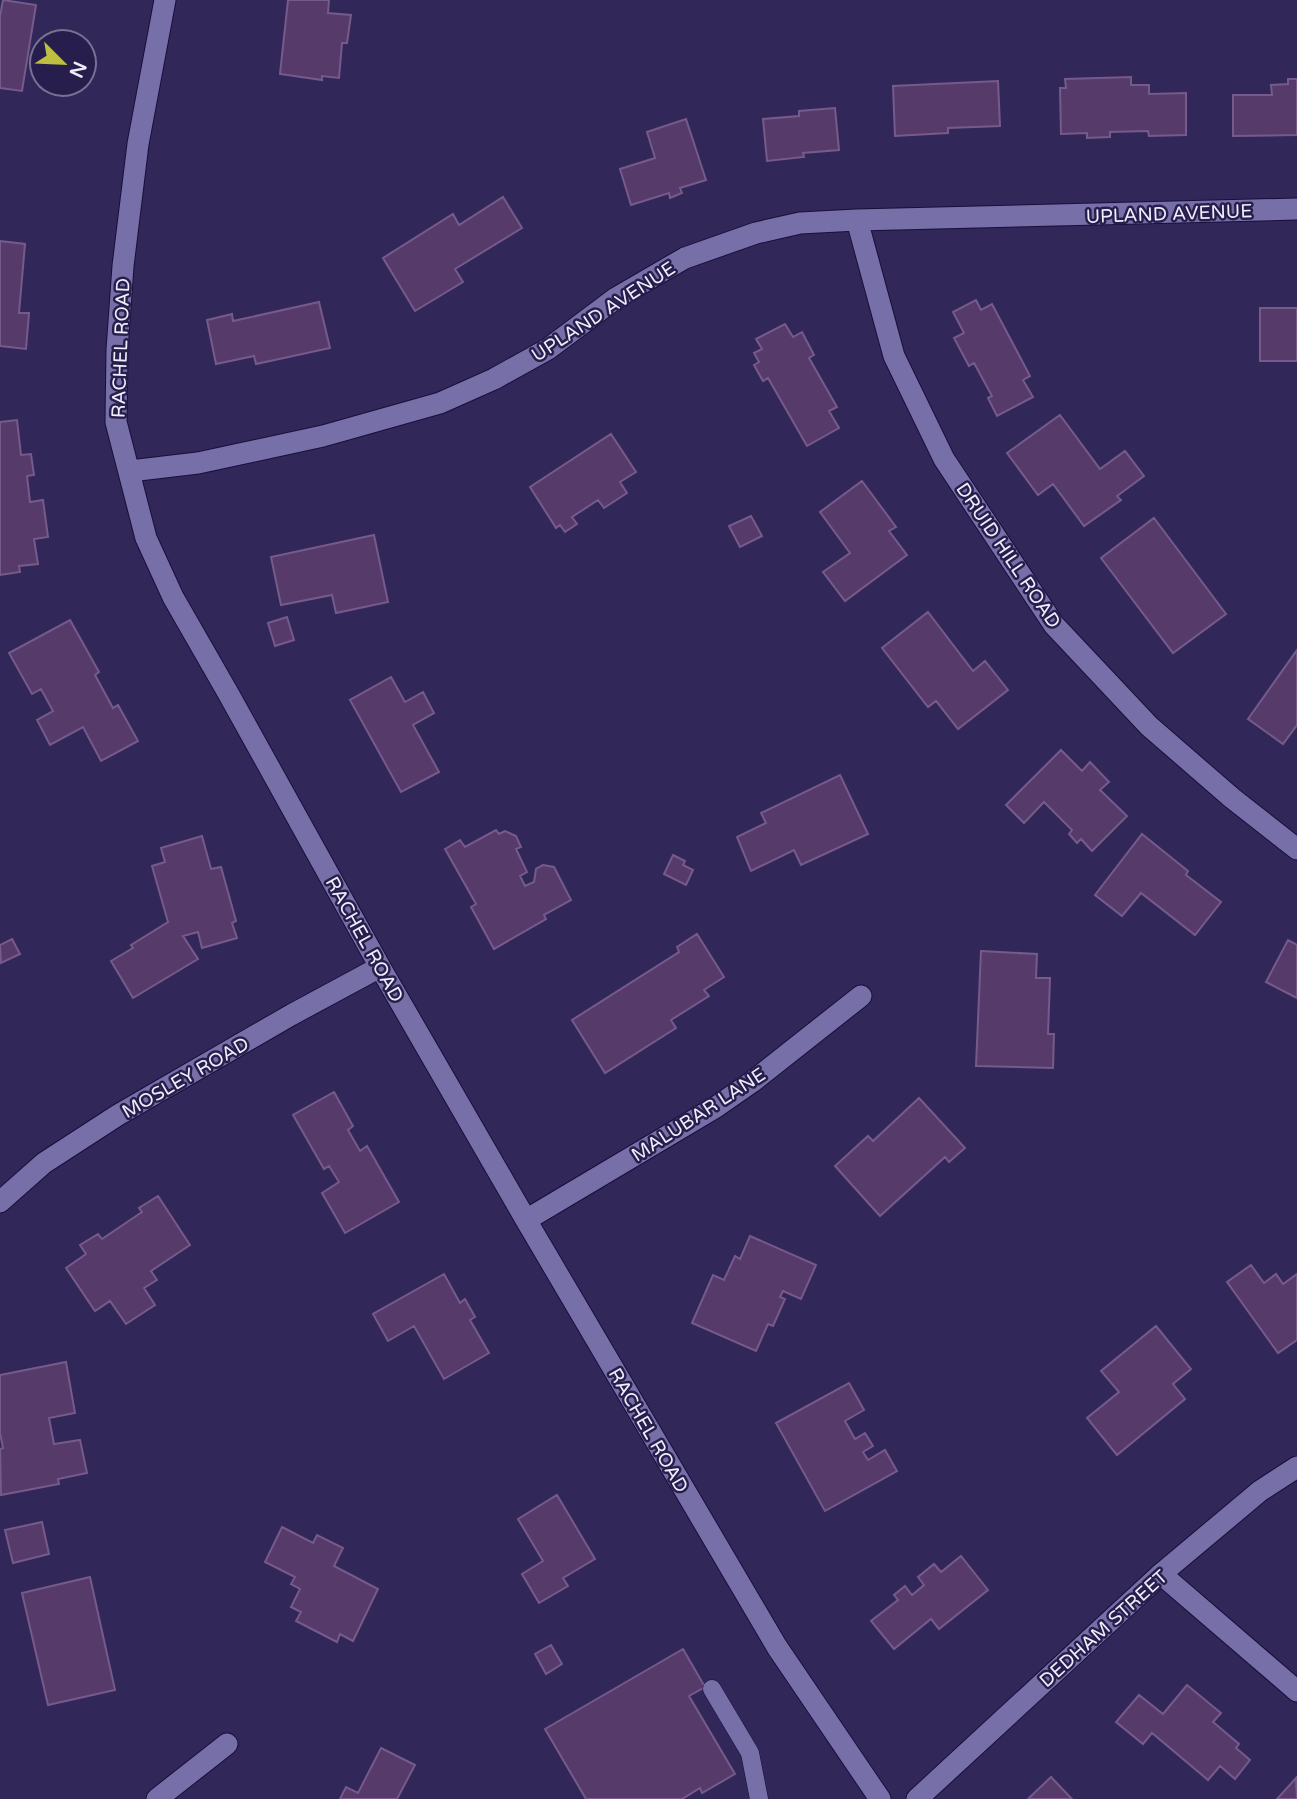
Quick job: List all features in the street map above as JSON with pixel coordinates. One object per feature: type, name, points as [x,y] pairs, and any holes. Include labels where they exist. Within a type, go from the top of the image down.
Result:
[{"type":"street","name":"RACHEL ROAD","points":[[165,0],[138,144],[123,266],[117,349],[116,422],[146,538],[173,597],[380,967],[526,1220],[777,1647],[880,1799]]},
{"type":"street","name":"UPLAND AVENUE","points":[[130,471],[198,463],[323,436],[440,403],[494,379],[548,349],[616,298],[685,258],[756,233],[800,223],[1297,209]]},
{"type":"street","name":"DRUID HILL ROAD","points":[[857,220],[894,356],[944,458],[1054,625],[1149,726],[1297,849]]},
{"type":"street","name":"MOSLEY ROAD","points":[[0,1202],[44,1163],[118,1115],[279,1021],[380,967]]},
{"type":"street","name":"MALUBAR LANE","points":[[526,1220],[716,1107],[861,996]]},
{"type":"street","name":"DEDHAM STREET","points":[[916,1799],[1161,1574],[1260,1491],[1297,1467]]},
{"type":"street","points":[[1161,1574],[1297,1691]]},
{"type":"street","points":[[157,1799],[227,1744]]},
{"type":"lane","points":[[712,1689],[750,1753],[759,1799]]},
{"type":"building","points":[[3,0],[36,5],[32,28],[28,28],[28,54],[22,91],[0,88],[0,16]]},
{"type":"building","points":[[288,0],[329,0],[328,13],[351,15],[347,43],[342,43],[339,78],[322,76],[322,80],[280,74]]},
{"type":"building","points":[[1131,77],[1131,85],[1149,85],[1149,94],[1186,93],[1186,135],[1149,136],[1148,131],[1110,132],[1110,137],[1087,138],[1087,133],[1061,134],[1060,88],[1066,88],[1065,79]]},
{"type":"building","points":[[1288,79],[1297,79],[1297,135],[1233,136],[1233,95],[1272,95],[1271,85],[1288,84]]},
{"type":"building","points":[[998,81],[1000,126],[948,128],[948,133],[895,136],[893,86]]},
{"type":"building","points":[[835,108],[839,150],[803,153],[804,157],[767,161],[763,119],[799,116],[799,111]]},
{"type":"building","points":[[686,119],[706,180],[680,188],[682,193],[670,198],[669,193],[631,205],[620,169],[655,158],[647,132]]},
{"type":"building","points":[[503,197],[522,228],[455,269],[463,282],[415,311],[383,258],[453,214],[459,225]]},
{"type":"building","points":[[0,241],[25,244],[19,313],[29,313],[26,349],[0,346]]},
{"type":"building","points":[[976,300],[981,310],[992,304],[1030,376],[1023,380],[1033,397],[997,416],[988,398],[992,396],[974,363],[969,366],[954,338],[964,333],[953,312]]},
{"type":"building","points":[[319,302],[330,348],[256,364],[254,356],[216,364],[207,320],[232,314],[233,321]]},
{"type":"building","points":[[1260,308],[1297,308],[1297,361],[1260,361]]},
{"type":"building","points":[[785,324],[793,337],[802,332],[814,355],[809,358],[837,407],[829,411],[839,428],[807,446],[768,378],[763,381],[754,365],[759,362],[754,353],[762,349],[756,339]]},
{"type":"building","points":[[1060,415],[1100,469],[1125,451],[1144,476],[1117,496],[1121,500],[1084,526],[1053,484],[1038,495],[1007,453]]},
{"type":"building","points":[[17,420],[21,455],[31,454],[34,475],[27,476],[30,502],[43,500],[48,537],[34,539],[38,564],[19,566],[20,572],[0,575],[0,422]]},
{"type":"building","points":[[611,434],[636,472],[620,482],[627,493],[604,508],[598,500],[572,517],[577,524],[565,532],[560,525],[556,528],[530,487]]},
{"type":"building","points":[[862,481],[896,527],[889,531],[907,555],[845,601],[823,572],[850,553],[820,512]]},
{"type":"building","points":[[751,516],[762,536],[740,547],[729,526]]},
{"type":"building","points":[[1154,518],[1226,614],[1173,653],[1101,558]]},
{"type":"building","points":[[374,535],[388,602],[336,613],[332,595],[281,605],[271,557]]},
{"type":"building","points":[[928,612],[973,671],[985,661],[1008,690],[958,729],[936,701],[928,707],[882,648]]},
{"type":"building","points":[[287,617],[294,640],[275,646],[268,623]]},
{"type":"building","points":[[70,620],[99,672],[95,675],[113,708],[118,705],[138,741],[101,761],[83,727],[50,745],[37,720],[53,711],[41,689],[32,694],[9,653]]},
{"type":"building","points":[[1297,650],[1297,725],[1283,744],[1248,719]]},
{"type":"building","points":[[391,677],[405,702],[423,692],[434,713],[413,725],[439,772],[401,792],[350,700]]},
{"type":"building","points":[[1061,750],[1082,771],[1090,762],[1109,782],[1100,790],[1127,816],[1092,851],[1081,839],[1077,843],[1069,834],[1072,830],[1044,802],[1024,823],[1006,805]]},
{"type":"building","points":[[840,775],[868,834],[801,865],[794,850],[751,871],[737,837],[766,823],[761,813]]},
{"type":"building","points":[[496,830],[499,834],[505,831],[516,836],[521,847],[516,849],[527,872],[520,876],[525,886],[534,882],[536,869],[543,865],[554,867],[571,900],[544,915],[546,919],[494,949],[471,907],[476,904],[445,849],[460,840],[465,847]]},
{"type":"building","points":[[1142,834],[1188,871],[1186,875],[1221,902],[1195,935],[1141,893],[1122,916],[1095,895]]},
{"type":"building","points":[[202,836],[211,869],[221,867],[236,921],[232,923],[237,938],[202,948],[198,932],[183,936],[198,959],[133,998],[111,961],[168,922],[152,866],[165,862],[161,848]]},
{"type":"building","points":[[673,855],[685,861],[683,865],[693,870],[686,885],[664,874]]},
{"type":"building","points":[[697,934],[724,977],[704,990],[709,996],[671,1020],[676,1028],[605,1073],[572,1020],[679,952],[677,947]]},
{"type":"building","points":[[12,939],[20,954],[1,963],[0,945]]},
{"type":"building","points":[[1288,940],[1297,945],[1297,998],[1266,982]]},
{"type":"building","points":[[981,951],[1037,954],[1036,978],[1050,978],[1048,1034],[1054,1034],[1053,1068],[976,1066]]},
{"type":"building","points":[[334,1092],[353,1126],[348,1130],[360,1151],[367,1146],[399,1202],[345,1233],[322,1193],[339,1182],[329,1166],[324,1169],[293,1115]]},
{"type":"building","points":[[919,1098],[965,1148],[949,1162],[945,1157],[880,1216],[835,1166],[868,1136],[873,1141]]},
{"type":"building","points":[[158,1196],[190,1245],[151,1271],[157,1280],[144,1288],[155,1305],[126,1324],[110,1301],[95,1311],[66,1268],[86,1254],[80,1245],[98,1234],[102,1239],[142,1212],[139,1208]]},
{"type":"building","points":[[750,1236],[816,1265],[801,1299],[783,1291],[780,1297],[785,1299],[773,1326],[768,1324],[756,1351],[692,1323],[713,1275],[724,1280],[735,1256],[740,1259]]},
{"type":"building","points":[[1251,1265],[1264,1283],[1276,1274],[1283,1284],[1297,1274],[1297,1340],[1278,1353],[1227,1282]]},
{"type":"building","points":[[444,1274],[460,1303],[465,1299],[475,1317],[470,1320],[489,1353],[444,1379],[414,1326],[388,1341],[373,1314]]},
{"type":"building","points":[[1156,1326],[1191,1369],[1173,1384],[1185,1399],[1117,1455],[1087,1418],[1119,1392],[1101,1371]]},
{"type":"building","points":[[66,1362],[75,1413],[49,1418],[54,1444],[80,1440],[87,1473],[58,1479],[59,1484],[1,1495],[0,1449],[3,1448],[0,1433],[0,1375]]},
{"type":"building","points":[[849,1383],[864,1410],[845,1421],[855,1439],[865,1433],[873,1446],[863,1452],[868,1460],[885,1450],[897,1471],[825,1511],[776,1423]]},
{"type":"building","points":[[557,1495],[595,1559],[563,1578],[568,1586],[539,1603],[522,1574],[543,1561],[518,1519]]},
{"type":"building","points":[[42,1522],[49,1554],[13,1563],[5,1530]]},
{"type":"building","points":[[282,1527],[313,1543],[317,1535],[343,1548],[334,1566],[378,1589],[353,1641],[340,1634],[337,1642],[296,1621],[301,1612],[291,1607],[300,1589],[291,1584],[295,1577],[265,1562]]},
{"type":"building","points":[[961,1556],[988,1590],[939,1629],[931,1619],[894,1649],[871,1621],[898,1600],[894,1595],[905,1586],[912,1595],[924,1585],[918,1577],[934,1564],[941,1572]]},
{"type":"building","points":[[90,1577],[115,1690],[48,1705],[22,1593]]},
{"type":"building","points":[[551,1645],[562,1664],[546,1674],[535,1654]]},
{"type":"building","points":[[683,1649],[705,1687],[689,1696],[735,1774],[702,1793],[700,1788],[682,1799],[586,1799],[545,1729]]},
{"type":"building","points":[[1187,1685],[1221,1713],[1213,1722],[1239,1744],[1236,1748],[1250,1760],[1235,1779],[1220,1766],[1208,1780],[1152,1733],[1143,1744],[1116,1722],[1139,1695],[1163,1714]]},
{"type":"building","points":[[381,1748],[415,1765],[397,1799],[340,1799],[346,1787],[358,1793]]},
{"type":"building","points":[[1051,1777],[1072,1799],[1028,1799]]},
{"type":"building","points":[[1296,1778],[1297,1799],[1277,1799]]}]
